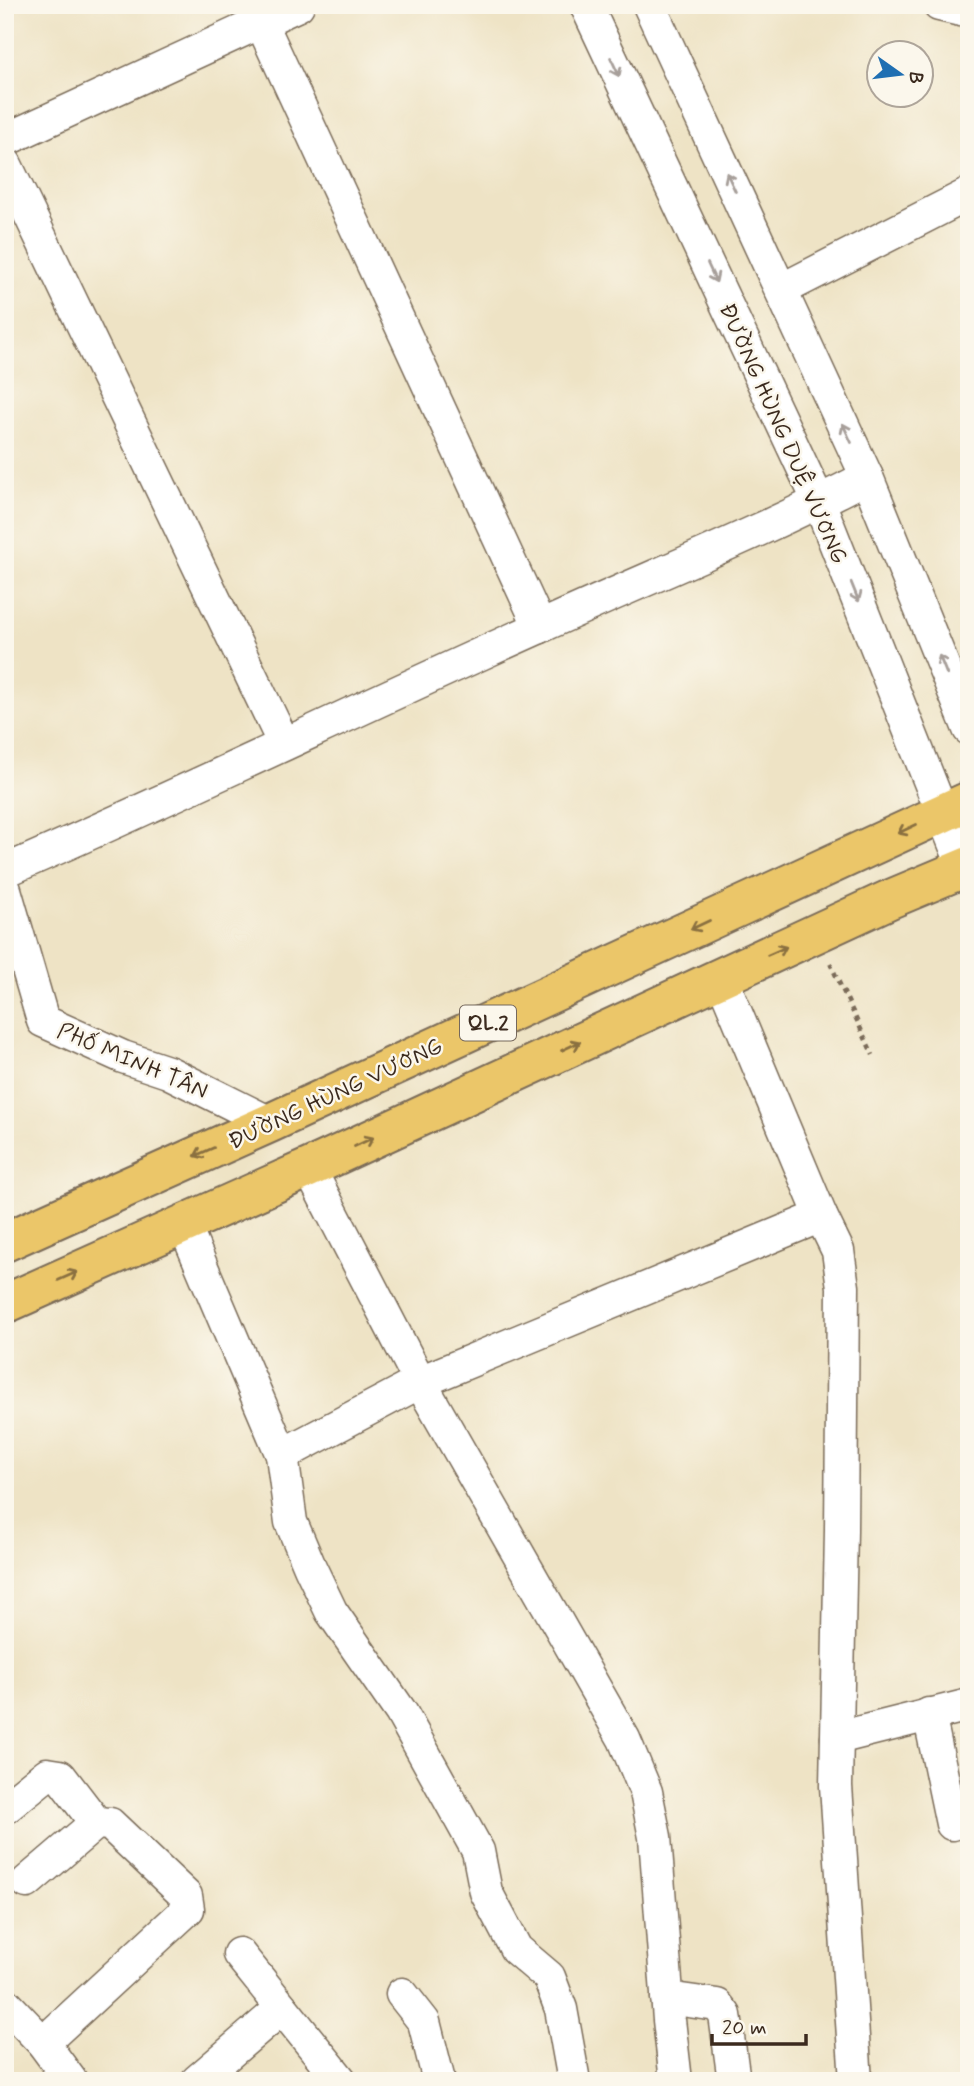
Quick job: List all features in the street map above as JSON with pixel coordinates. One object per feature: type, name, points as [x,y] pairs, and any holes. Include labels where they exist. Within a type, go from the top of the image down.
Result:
[{"type":"main road","name":"ĐƯỜNG HÙNG VƯƠNG","points":[[5,1242],[956,807]]},
{"type":"main road","name":"QL.2","points":[[5,1304],[309,1168],[817,933],[967,870]]},
{"type":"street","points":[[5,140],[298,5]]},
{"type":"street","name":"ĐƯỜNG HÙNG DUỆ VƯƠNG","points":[[586,5],[819,502],[956,807],[967,870]]},
{"type":"street","points":[[649,5],[867,477],[969,729]]},
{"type":"street","points":[[939,5],[969,12]]},
{"type":"street","points":[[261,22],[540,627]]},
{"type":"street","points":[[5,163],[284,744]]},
{"type":"street","points":[[781,290],[969,194]]},
{"type":"street","points":[[5,872],[819,502],[867,477]]},
{"type":"street","name":"PHỐ MINH TÂN","points":[[5,890],[43,1021],[123,1057],[168,1072],[270,1123]]},
{"type":"street","points":[[721,977],[838,1251],[843,1287],[836,1786],[856,2081]]},
{"type":"street","points":[[309,1168],[420,1382],[624,1739],[646,1792],[655,1837],[676,2081]]},
{"type":"street","points":[[282,1455],[420,1382],[821,1216]]},
{"type":"street","points":[[184,1225],[282,1455],[291,1522],[310,1567],[331,1611],[401,1712],[478,1851],[486,1892],[516,1949],[550,1977],[561,2009],[574,2081]]},
{"type":"street","points":[[837,1738],[969,1705]]},
{"type":"street","points":[[929,1714],[952,1824]]},
{"type":"street","points":[[5,1808],[47,1774],[60,1776],[96,1823]]},
{"type":"street","points":[[27,1882],[96,1823],[110,1824],[186,1896],[188,1909],[43,2043]]},
{"type":"street","points":[[239,1954],[341,2081]]},
{"type":"street","points":[[402,1994],[424,2022],[439,2081]]},
{"type":"street","points":[[667,1998],[717,2005],[725,2015],[734,2081]]},
{"type":"street","points":[[5,2003],[43,2043],[71,2081]]},
{"type":"street","points":[[197,2081],[282,2008]]},
{"type":"path","points":[[817,933],[873,1055]]}]
